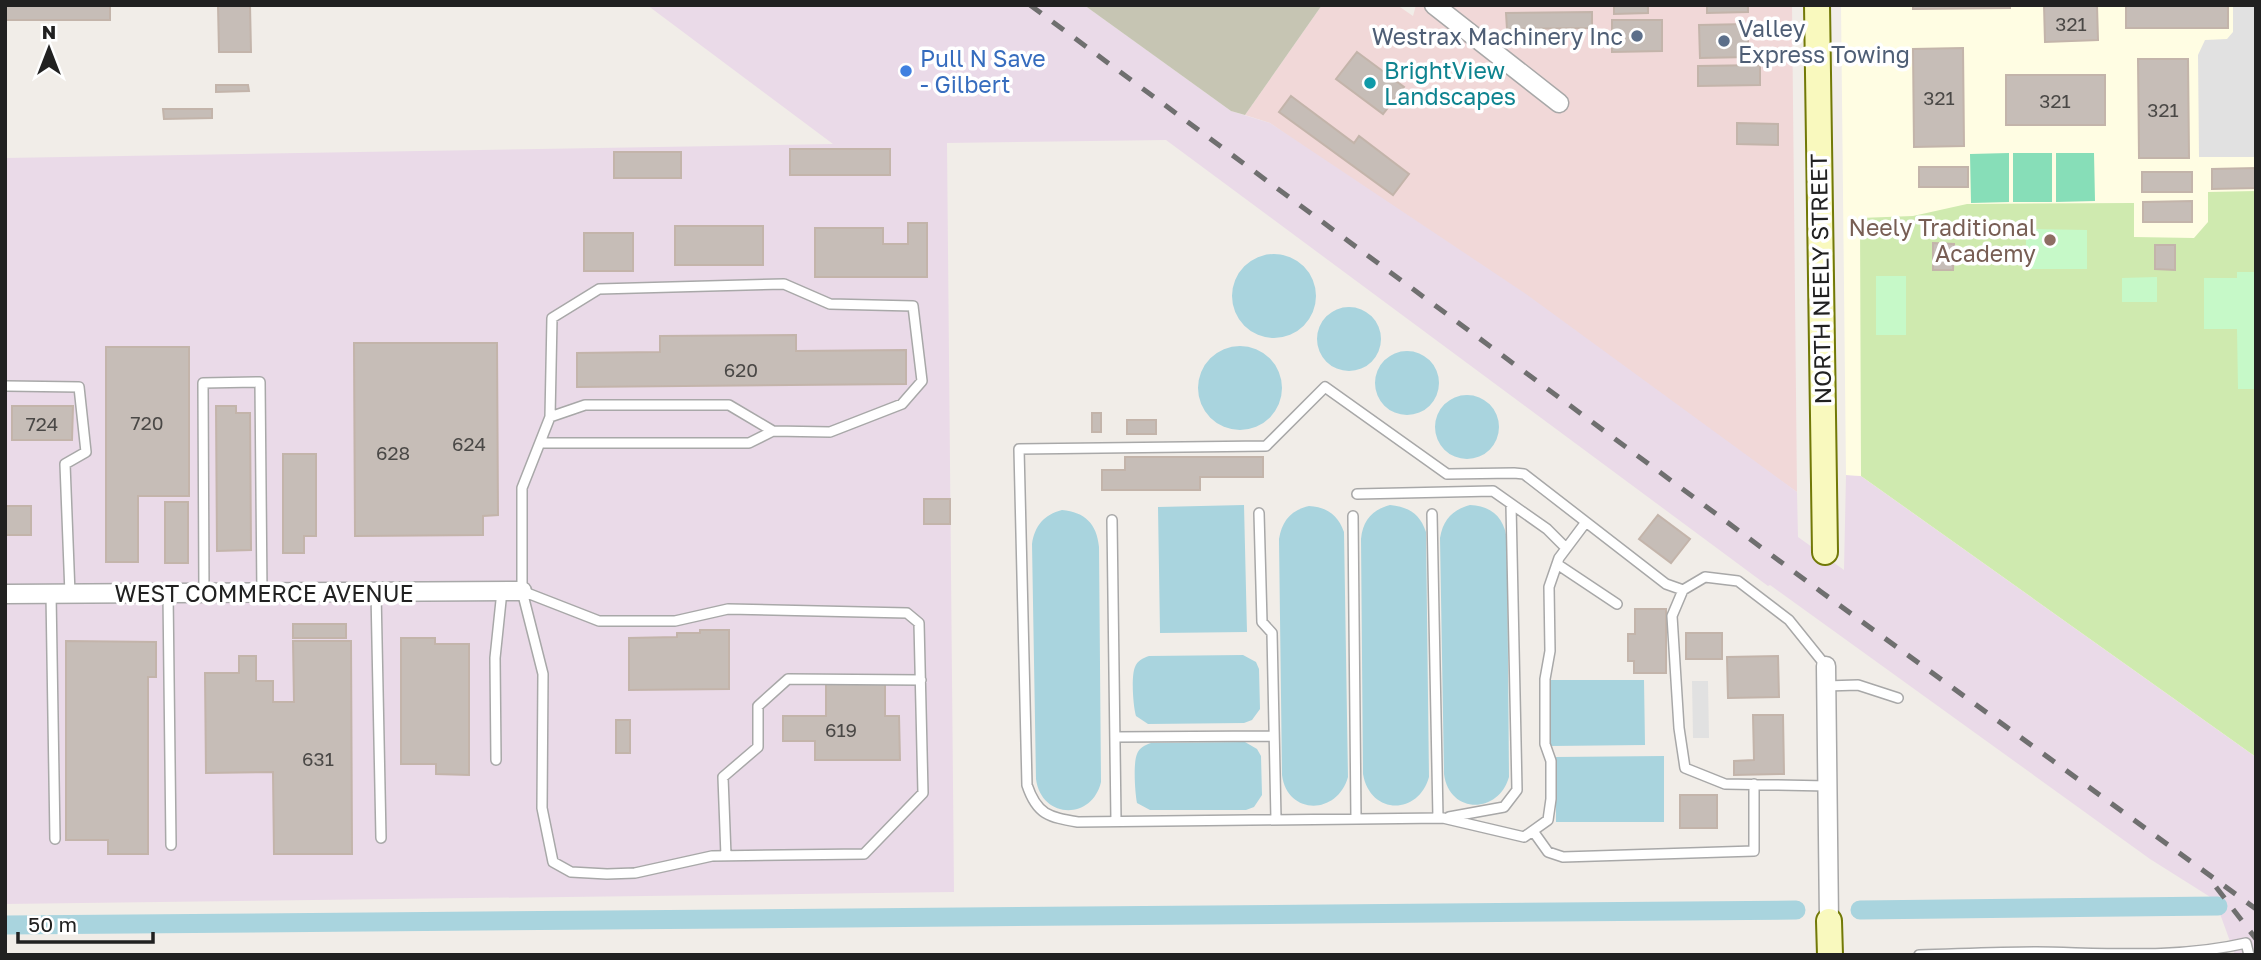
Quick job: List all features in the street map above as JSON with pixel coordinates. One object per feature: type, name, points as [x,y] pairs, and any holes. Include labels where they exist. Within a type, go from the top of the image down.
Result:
[{"type":"street","points":[[1434,5],[1559,103]]},
{"type":"street","name":"NORTH NEELY STREET","points":[[1817,5],[1825,552]]},
{"type":"street","name":"WEST COMMERCE AVENUE","points":[[5,594],[522,591]]},
{"type":"street","points":[[1826,666],[1830,955]]},
{"type":"lane","points":[[522,591],[599,621],[675,621],[728,609],[907,613],[919,623],[923,793],[864,854],[712,856],[635,873],[571,872],[553,862],[542,808],[543,674],[522,591],[522,488],[550,417],[552,318],[599,289],[784,284],[830,304],[913,306],[922,381],[902,404],[830,432],[773,431],[749,443],[540,443]]},
{"type":"lane","points":[[204,593],[203,383],[260,382],[261,593]]},
{"type":"lane","points":[[7,386],[79,387],[86,452],[65,464],[70,594]]},
{"type":"lane","points":[[1511,505],[1517,790],[1504,807],[1441,818],[1078,821],[1051,817],[1033,802],[1027,785],[1019,449],[1266,446],[1325,387],[1447,474],[1524,474],[1666,584],[1683,590]]},
{"type":"lane","points":[[550,417],[585,405],[729,405],[773,431]]},
{"type":"lane","points":[[1357,494],[1493,491],[1547,529],[1566,548]]},
{"type":"lane","points":[[1259,513],[1262,622],[1272,633],[1276,819]]},
{"type":"lane","points":[[1432,514],[1441,818]]},
{"type":"lane","points":[[1353,516],[1356,818]]},
{"type":"lane","points":[[1112,520],[1116,821]]},
{"type":"lane","points":[[1441,818],[1524,837],[1548,820],[1551,761],[1545,744],[1545,679],[1550,651],[1549,587],[1566,548],[1586,522]]},
{"type":"lane","points":[[1557,564],[1618,604]]},
{"type":"lane","points":[[1826,666],[1789,620],[1738,581],[1705,577],[1683,590],[1672,616],[1679,728],[1685,768],[1725,784],[1828,786]]},
{"type":"lane","points":[[376,592],[381,838]]},
{"type":"lane","points":[[496,760],[495,658],[502,592]]},
{"type":"lane","points":[[168,593],[171,845]]},
{"type":"lane","points":[[51,594],[55,839]]},
{"type":"lane","points":[[726,856],[723,777],[758,747],[758,706],[788,679],[921,680]]},
{"type":"lane","points":[[1826,685],[1858,685],[1898,698]]},
{"type":"lane","points":[[1115,737],[1274,736]]},
{"type":"lane","points":[[1533,831],[1548,852],[1563,857],[1755,851],[1755,784]]},
{"type":"lane","points":[[1919,955],[2035,952],[2144,954],[2229,947],[2246,943],[2249,955]]},
{"type":"shaded area","points":[[647,5],[1084,5],[1231,111],[1270,123],[1526,294],[1797,492],[1798,537],[1844,570],[1846,475],[1861,476],[2256,757],[2256,955],[2235,955],[2215,900],[2150,859],[1768,586],[1166,140],[947,143],[954,892],[5,904],[5,158],[833,144]]},
{"type":"shaded area","points":[[1084,5],[1322,5],[1245,115],[1231,111]]},
{"type":"shaded area","points":[[1322,5],[1397,5],[1413,16],[1416,5],[1792,5],[1797,492],[1270,123],[1245,115]]},
{"type":"shaded area","name":"Neely Traditional Academy","points":[[1841,5],[2256,5],[2256,757],[1861,476],[1846,475]]},
{"type":"shaded area","points":[[2233,5],[2256,5],[2256,157],[2199,157],[2198,55],[2205,40],[2227,39],[2233,32]]},
{"type":"shaded area","points":[[1692,681],[1708,681],[1709,738],[1693,738]]},
{"type":"green space","points":[[2009,153],[2009,202],[1971,203],[1970,154]]},
{"type":"green space","points":[[2013,153],[2052,153],[2052,202],[2013,202]]},
{"type":"green space","points":[[2056,153],[2094,153],[2095,201],[2056,202]]},
{"type":"green space","name":"Neely Traditional Academy","points":[[2256,191],[2256,757],[1861,476],[1860,218],[1913,216],[1967,204],[2134,203],[2134,237],[2194,238],[2208,222],[2208,192]]},
{"type":"green space","points":[[2026,229],[2087,230],[2087,269],[2026,269]]},
{"type":"green space","points":[[2237,272],[2256,272],[2256,389],[2238,389],[2237,329],[2204,329],[2204,278],[2237,278]]},
{"type":"green space","points":[[1876,276],[1906,276],[1906,335],[1876,335]]},
{"type":"green space","points":[[2157,277],[2157,302],[2122,302],[2122,278]]},
{"type":"water","points":[[1274,254],[1290,257],[1304,266],[1313,280],[1316,296],[1313,312],[1304,326],[1290,335],[1274,338],[1258,335],[1244,326],[1235,312],[1232,296],[1235,280],[1244,266],[1258,257]]},
{"type":"water","points":[[1349,307],[1361,309],[1372,316],[1379,327],[1379,351],[1372,362],[1361,369],[1349,371],[1337,369],[1326,362],[1319,351],[1317,339],[1319,327],[1326,316],[1337,309]]},
{"type":"water","points":[[1240,346],[1256,349],[1270,358],[1279,372],[1282,388],[1279,404],[1270,418],[1256,427],[1240,430],[1224,427],[1210,418],[1201,404],[1198,388],[1201,372],[1210,358],[1224,349]]},
{"type":"water","points":[[1407,351],[1419,353],[1430,360],[1437,371],[1437,395],[1430,406],[1419,413],[1407,415],[1395,413],[1384,406],[1377,395],[1375,383],[1377,371],[1384,360],[1395,353]]},
{"type":"water","points":[[1467,395],[1479,397],[1490,404],[1497,415],[1497,439],[1490,450],[1479,457],[1467,459],[1455,457],[1444,450],[1437,439],[1435,427],[1437,415],[1444,404],[1455,397]]},
{"type":"water","points":[[1244,505],[1247,632],[1160,633],[1158,507]]},
{"type":"water","points":[[1390,505],[1413,512],[1421,520],[1426,532],[1429,777],[1415,799],[1394,806],[1375,797],[1367,788],[1363,774],[1361,539],[1364,526],[1370,517]]},
{"type":"water","points":[[1470,505],[1485,508],[1496,515],[1504,526],[1507,541],[1509,777],[1495,798],[1474,805],[1455,797],[1444,774],[1440,538],[1449,517]]},
{"type":"water","points":[[1309,506],[1331,513],[1344,532],[1348,777],[1334,799],[1313,806],[1293,798],[1282,775],[1279,539],[1288,517]]},
{"type":"water","points":[[1062,510],[1077,513],[1088,521],[1096,532],[1099,547],[1101,782],[1096,795],[1088,804],[1067,810],[1056,808],[1047,802],[1036,779],[1032,544],[1035,531],[1041,522]]},
{"type":"water","points":[[1243,655],[1256,662],[1259,669],[1260,709],[1252,720],[1244,723],[1148,724],[1136,716],[1133,677],[1136,665],[1142,659],[1149,656]]},
{"type":"water","points":[[1550,680],[1644,680],[1645,745],[1551,746]]},
{"type":"water","points":[[1245,742],[1257,749],[1261,756],[1262,795],[1254,807],[1246,810],[1150,810],[1137,803],[1136,758],[1144,746],[1151,743]]},
{"type":"water","points":[[1664,756],[1664,822],[1556,822],[1556,757]]},
{"type":"building","points":[[5,5],[110,5],[110,20],[5,20]]},
{"type":"building","points":[[218,5],[250,5],[251,52],[219,52]]},
{"type":"building","points":[[1614,5],[1648,5],[1648,13],[1614,14]]},
{"type":"building","points":[[1707,5],[1748,5],[1748,12],[1707,13]]},
{"type":"building","points":[[1913,5],[2010,5],[2010,8],[1913,9]]},
{"type":"building","points":[[2044,5],[2097,5],[2098,40],[2045,42]]},
{"type":"building","points":[[2126,5],[2228,5],[2228,28],[2126,28]]},
{"type":"building","points":[[1592,12],[1592,28],[1507,29],[1506,13]]},
{"type":"building","name":"Westrax Machinery Inc","points":[[1612,20],[1662,20],[1662,51],[1612,52]]},
{"type":"building","name":"Valley Express Towing","points":[[1748,24],[1748,57],[1700,58],[1699,25]]},
{"type":"building","points":[[1963,48],[1964,146],[1914,147],[1913,49]]},
{"type":"building","name":"BrightView Landscapes","points":[[1357,52],[1404,87],[1383,114],[1336,79]]},
{"type":"building","points":[[2138,59],[2188,59],[2189,158],[2139,158]]},
{"type":"building","points":[[1760,65],[1760,85],[1698,86],[1698,66]]},
{"type":"building","points":[[2006,75],[2105,75],[2105,125],[2006,125]]},
{"type":"building","points":[[216,85],[248,85],[249,91],[216,92]]},
{"type":"building","points":[[1291,96],[1354,143],[1359,136],[1409,174],[1393,195],[1279,112]]},
{"type":"building","points":[[163,109],[212,109],[212,118],[164,119]]},
{"type":"building","points":[[1737,123],[1778,124],[1778,145],[1737,144]]},
{"type":"building","points":[[790,149],[890,149],[890,175],[790,175]]},
{"type":"building","points":[[614,152],[681,152],[681,178],[614,178]]},
{"type":"building","points":[[1919,167],[1968,167],[1968,187],[1919,187]]},
{"type":"building","points":[[2256,168],[2256,188],[2212,189],[2212,169]]},
{"type":"building","points":[[2142,172],[2192,172],[2192,192],[2142,192]]},
{"type":"building","points":[[2192,201],[2192,222],[2143,222],[2143,202]]},
{"type":"building","points":[[908,223],[927,223],[927,277],[815,277],[815,228],[883,228],[883,244],[908,244]]},
{"type":"building","points":[[675,226],[763,226],[763,265],[675,265]]},
{"type":"building","points":[[584,233],[633,233],[633,271],[584,271]]},
{"type":"building","points":[[1933,243],[1954,244],[1953,270],[1933,270]]},
{"type":"building","points":[[2155,245],[2175,245],[2175,270],[2155,269]]},
{"type":"building","points":[[796,335],[796,351],[906,350],[906,384],[577,387],[577,353],[660,352],[660,336]]},
{"type":"building","points":[[354,343],[497,343],[498,515],[483,516],[483,535],[355,536]]},
{"type":"building","points":[[106,347],[189,347],[189,496],[138,496],[138,562],[106,562]]},
{"type":"building","points":[[12,406],[73,406],[72,440],[12,440]]},
{"type":"building","points":[[216,406],[236,406],[236,413],[250,413],[251,550],[217,551]]},
{"type":"building","points":[[1092,413],[1101,413],[1101,432],[1092,432]]},
{"type":"building","points":[[1127,420],[1156,420],[1156,434],[1127,434]]},
{"type":"building","points":[[283,454],[316,454],[316,536],[304,536],[304,553],[283,553]]},
{"type":"building","points":[[1125,457],[1263,457],[1263,477],[1200,477],[1200,490],[1102,490],[1102,470],[1125,470]]},
{"type":"building","points":[[924,499],[950,499],[950,524],[924,524]]},
{"type":"building","points":[[165,502],[188,502],[188,563],[165,563]]},
{"type":"building","points":[[5,506],[31,506],[31,535],[5,535]]},
{"type":"building","points":[[1658,515],[1690,539],[1671,563],[1639,539]]},
{"type":"building","points":[[1635,609],[1666,609],[1666,673],[1634,673],[1634,661],[1628,661],[1628,634],[1635,634]]},
{"type":"building","points":[[293,624],[346,624],[346,638],[293,638]]},
{"type":"building","points":[[700,630],[729,630],[729,689],[629,690],[629,638],[677,637],[677,633],[700,633]]},
{"type":"building","points":[[1686,633],[1722,633],[1722,659],[1686,659]]},
{"type":"building","points":[[401,638],[435,638],[435,644],[469,644],[469,775],[436,774],[436,764],[401,764]]},
{"type":"building","points":[[66,641],[156,642],[156,677],[148,677],[148,854],[108,854],[108,840],[66,840]]},
{"type":"building","points":[[293,641],[351,641],[352,854],[274,854],[273,772],[206,773],[205,673],[239,673],[239,656],[256,656],[256,681],[273,681],[273,702],[294,702]]},
{"type":"building","points":[[1778,656],[1779,697],[1728,698],[1727,657]]},
{"type":"building","points":[[826,684],[885,684],[885,716],[899,716],[900,760],[815,760],[815,741],[783,741],[783,716],[826,716]]},
{"type":"building","points":[[1753,715],[1783,715],[1784,774],[1734,775],[1734,761],[1754,760]]},
{"type":"building","points":[[616,720],[630,720],[630,753],[616,753]]},
{"type":"building","points":[[1680,795],[1717,795],[1717,828],[1680,828]]},
{"type":"waterway","points":[[1860,910],[2218,906]]},
{"type":"waterway","points":[[5,925],[1796,910]]},
{"type":"railway","points":[[1030,5],[1820,591],[2256,909]]},
{"type":"railway","points":[[2216,887],[2256,939]]},
{"type":"place","name":"Westrax Machinery Inc","points":[[1637,36]]},
{"type":"place","name":"Valley Express Towing","points":[[1724,41]]},
{"type":"place","name":"Pull N Save - Gilbert","points":[[906,71]]},
{"type":"place","name":"BrightView Landscapes","points":[[1370,83]]},
{"type":"place","name":"Neely Traditional Academy","points":[[2050,240]]}]
